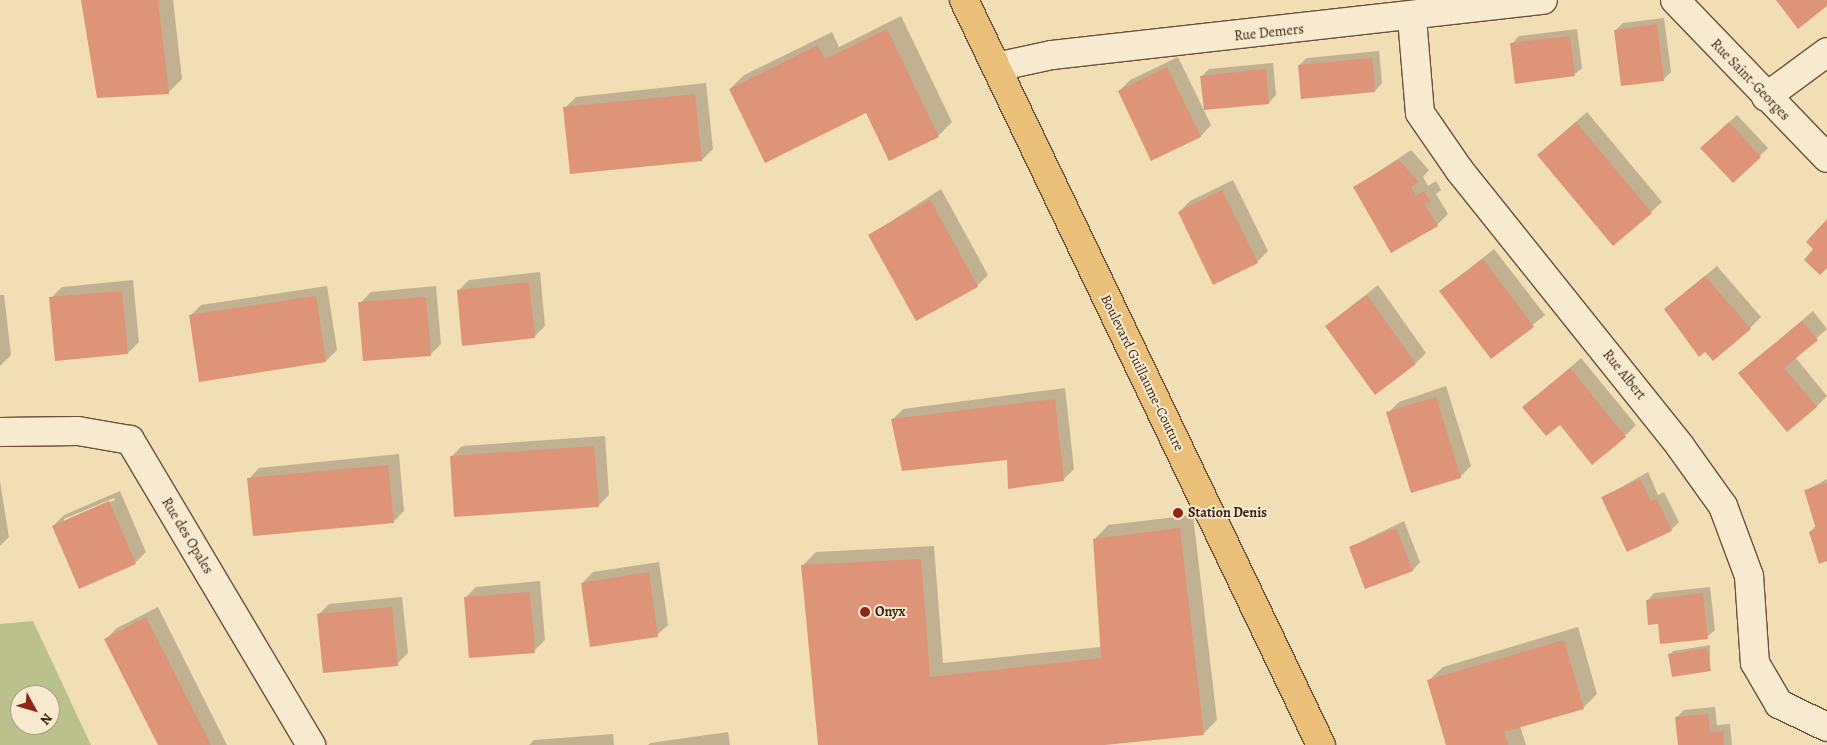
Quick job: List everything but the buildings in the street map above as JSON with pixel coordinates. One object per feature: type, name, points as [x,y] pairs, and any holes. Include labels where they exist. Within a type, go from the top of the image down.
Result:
[{"type":"main road","name":"Boulevard Guillaume-Couture","points":[[964,0],[1320,745]]},
{"type":"street","name":"Rue Demers","points":[[996,67],[1052,55],[1412,18],[1543,0]]},
{"type":"street","name":"Rue Saint-Georges","points":[[1675,0],[1766,97],[1827,158]]},
{"type":"street","name":"Rue Albert","points":[[1412,18],[1420,113],[1460,171],[1680,446],[1723,506],[1749,576],[1755,663],[1780,704],[1827,727]]},
{"type":"street","points":[[1766,97],[1827,52]]},
{"type":"street","name":"Rue des Opales","points":[[0,432],[78,431],[130,440],[311,745]]},
{"type":"green space","points":[[33,621],[91,745],[0,745],[0,624]]},
{"type":"place","name":"Station Denis","points":[[1178,513]]},
{"type":"place","name":"Onyx","points":[[865,612]]}]
